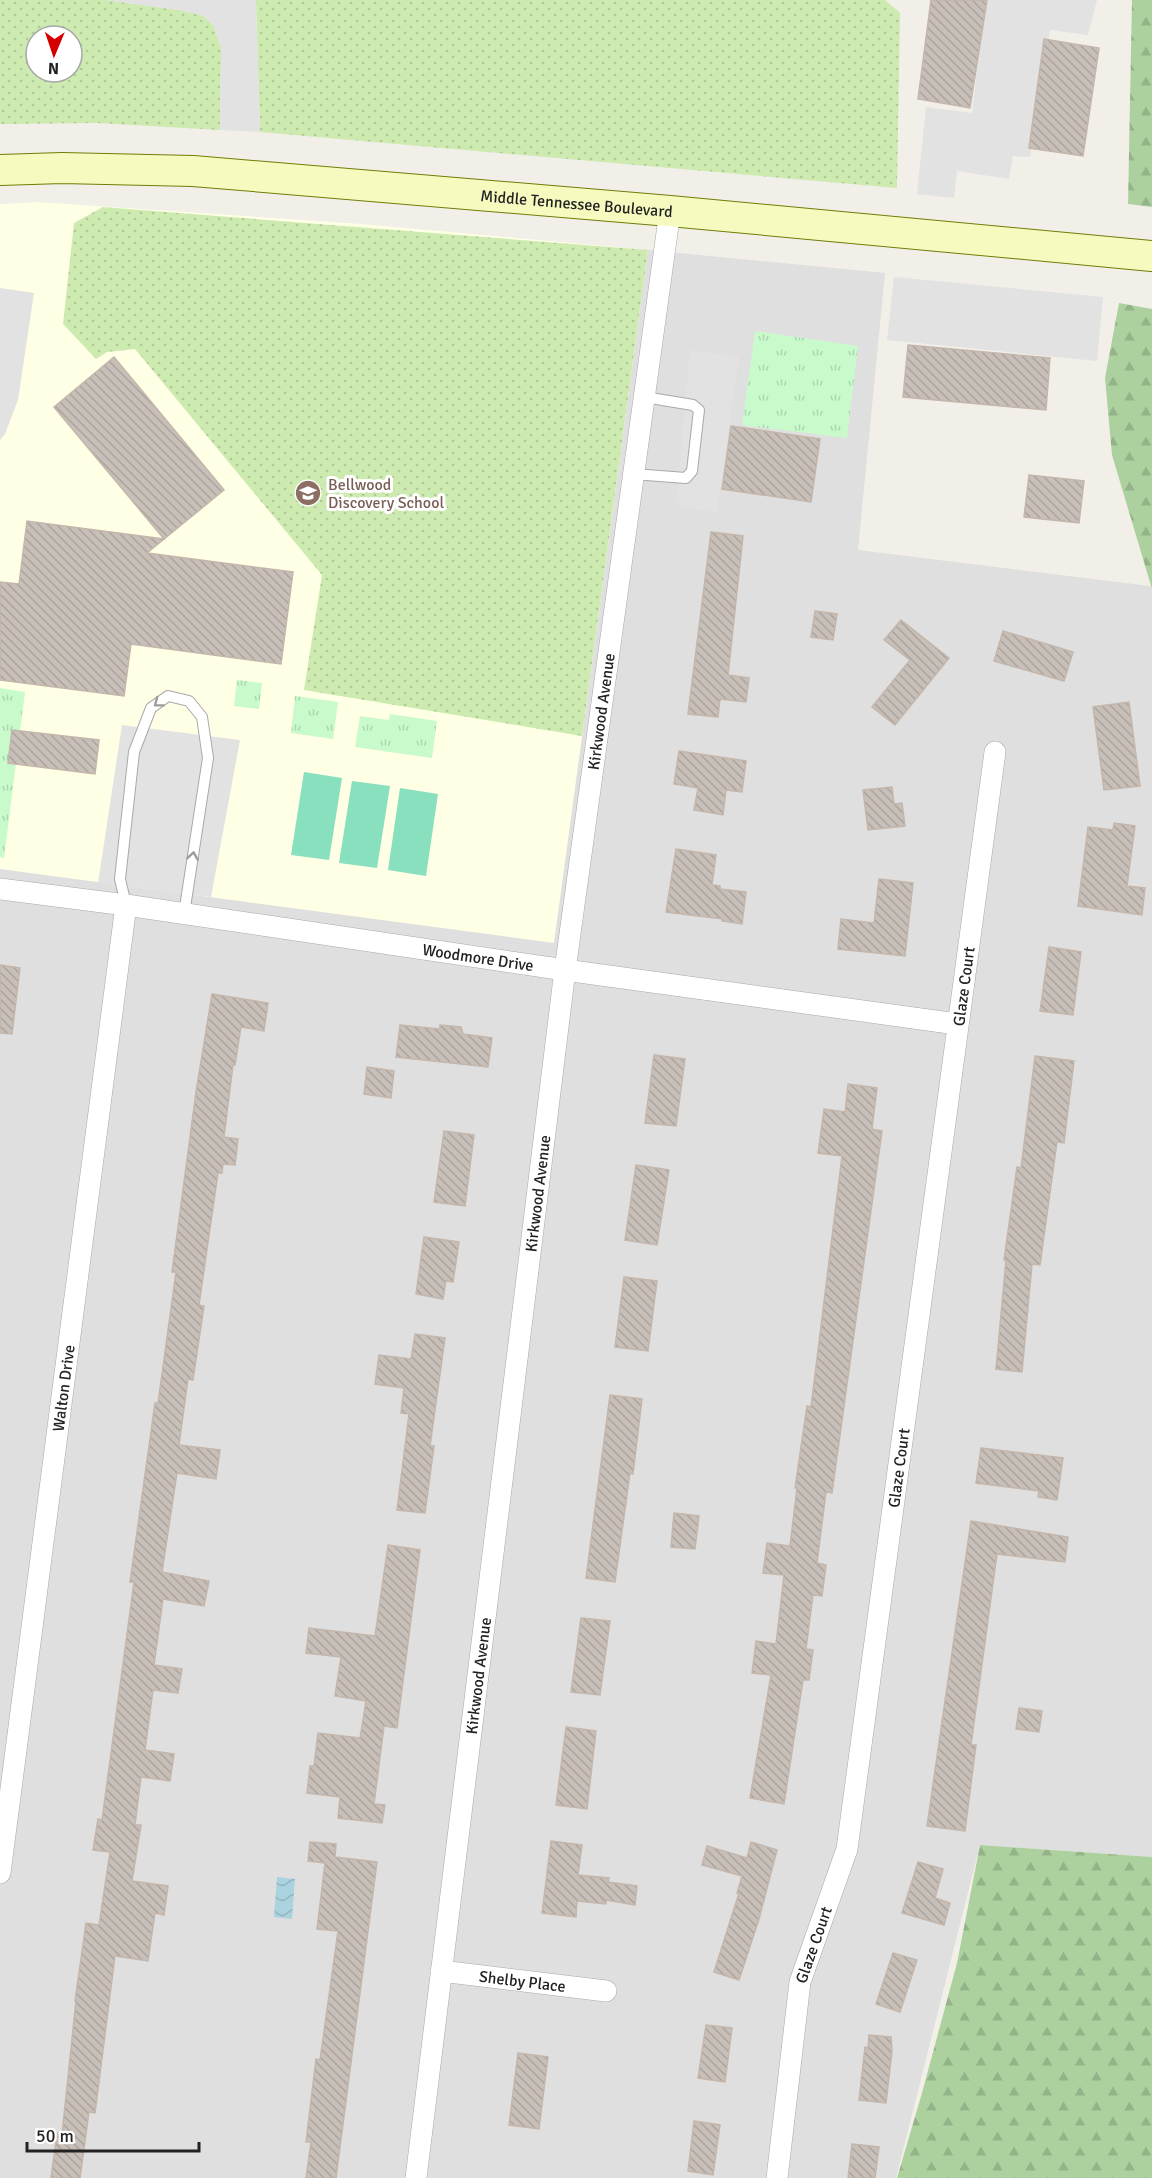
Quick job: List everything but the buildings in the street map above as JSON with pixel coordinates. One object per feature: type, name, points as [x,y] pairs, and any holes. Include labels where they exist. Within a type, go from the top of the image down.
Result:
[{"type":"main road","name":"Middle Tennessee Boulevard","points":[[0,170],[63,168],[193,171],[1152,256]]},
{"type":"street","name":"Kirkwood Avenue","points":[[416,2178],[565,970],[670,212]]},
{"type":"street","name":"Glaze Court","points":[[777,2178],[800,1982],[847,1849],[995,752]]},
{"type":"street","name":"Woodmore Drive","points":[[0,889],[957,1024]]},
{"type":"street","name":"Walton Drive","points":[[0,1873],[126,905]]},
{"type":"street","name":"Shelby Place","points":[[441,1971],[606,1990]]},
{"type":"lane","points":[[633,474],[686,478],[692,471],[699,410],[693,405],[644,397]]},
{"type":"lane","points":[[126,905],[120,879],[134,752],[151,708],[168,696],[189,701],[202,717],[208,758],[184,914]]},
{"type":"shaded area","points":[[106,0],[256,0],[260,132],[220,130],[221,48],[214,26],[204,16],[185,11]]},
{"type":"shaded area","points":[[985,0],[1097,0],[1088,35],[1050,30],[1030,157],[1013,156],[1009,179],[957,171],[954,198],[917,194],[926,107],[972,113]]},
{"type":"shaded area","points":[[37,202],[648,250],[885,273],[858,550],[1150,586],[1152,589],[1152,1857],[980,1845],[896,2178],[0,2178],[0,204]]},
{"type":"shaded area","name":"Bellwood Discovery School","points":[[37,202],[361,224],[648,250],[554,943],[0,869],[0,204]]},
{"type":"shaded area","points":[[894,277],[1103,297],[1097,361],[887,340]]},
{"type":"shaded area","points":[[0,288],[34,293],[18,400],[5,434],[0,440]]},
{"type":"shaded area","points":[[690,350],[739,357],[717,512],[676,506]]},
{"type":"shaded area","points":[[122,725],[240,740],[211,897],[98,883]]},
{"type":"green space","points":[[0,0],[106,0],[185,11],[204,16],[214,26],[221,48],[220,130],[97,123],[0,124]]},
{"type":"green space","points":[[256,0],[885,0],[900,13],[897,188],[260,132]]},
{"type":"green space","points":[[1132,0],[1152,0],[1152,207],[1128,204]]},
{"type":"green space","points":[[103,207],[648,250],[582,736],[304,690],[322,575],[135,349],[107,352],[96,359],[63,324],[74,223]]},
{"type":"green space","points":[[1119,303],[1152,309],[1152,589],[1112,455],[1105,378]]},
{"type":"green space","points":[[755,331],[858,346],[847,438],[742,425]]},
{"type":"green space","points":[[237,680],[262,683],[259,709],[234,706]]},
{"type":"green space","points":[[0,688],[25,692],[4,858],[0,857]]},
{"type":"green space","points":[[295,696],[338,702],[333,739],[291,733]]},
{"type":"green space","points":[[390,714],[437,721],[432,758],[355,747],[360,716],[389,720]]},
{"type":"green space","points":[[304,772],[342,778],[329,860],[291,855]]},
{"type":"green space","points":[[352,781],[390,786],[377,868],[339,863]]},
{"type":"green space","points":[[400,788],[438,794],[426,876],[388,870]]},
{"type":"green space","points":[[980,1845],[1152,1857],[1152,2178],[897,2178],[957,1963]]},
{"type":"water","points":[[277,1877],[295,1879],[292,1919],[274,1917]]},
{"type":"place","name":"Bellwood Discovery School","points":[[308,493]]}]
